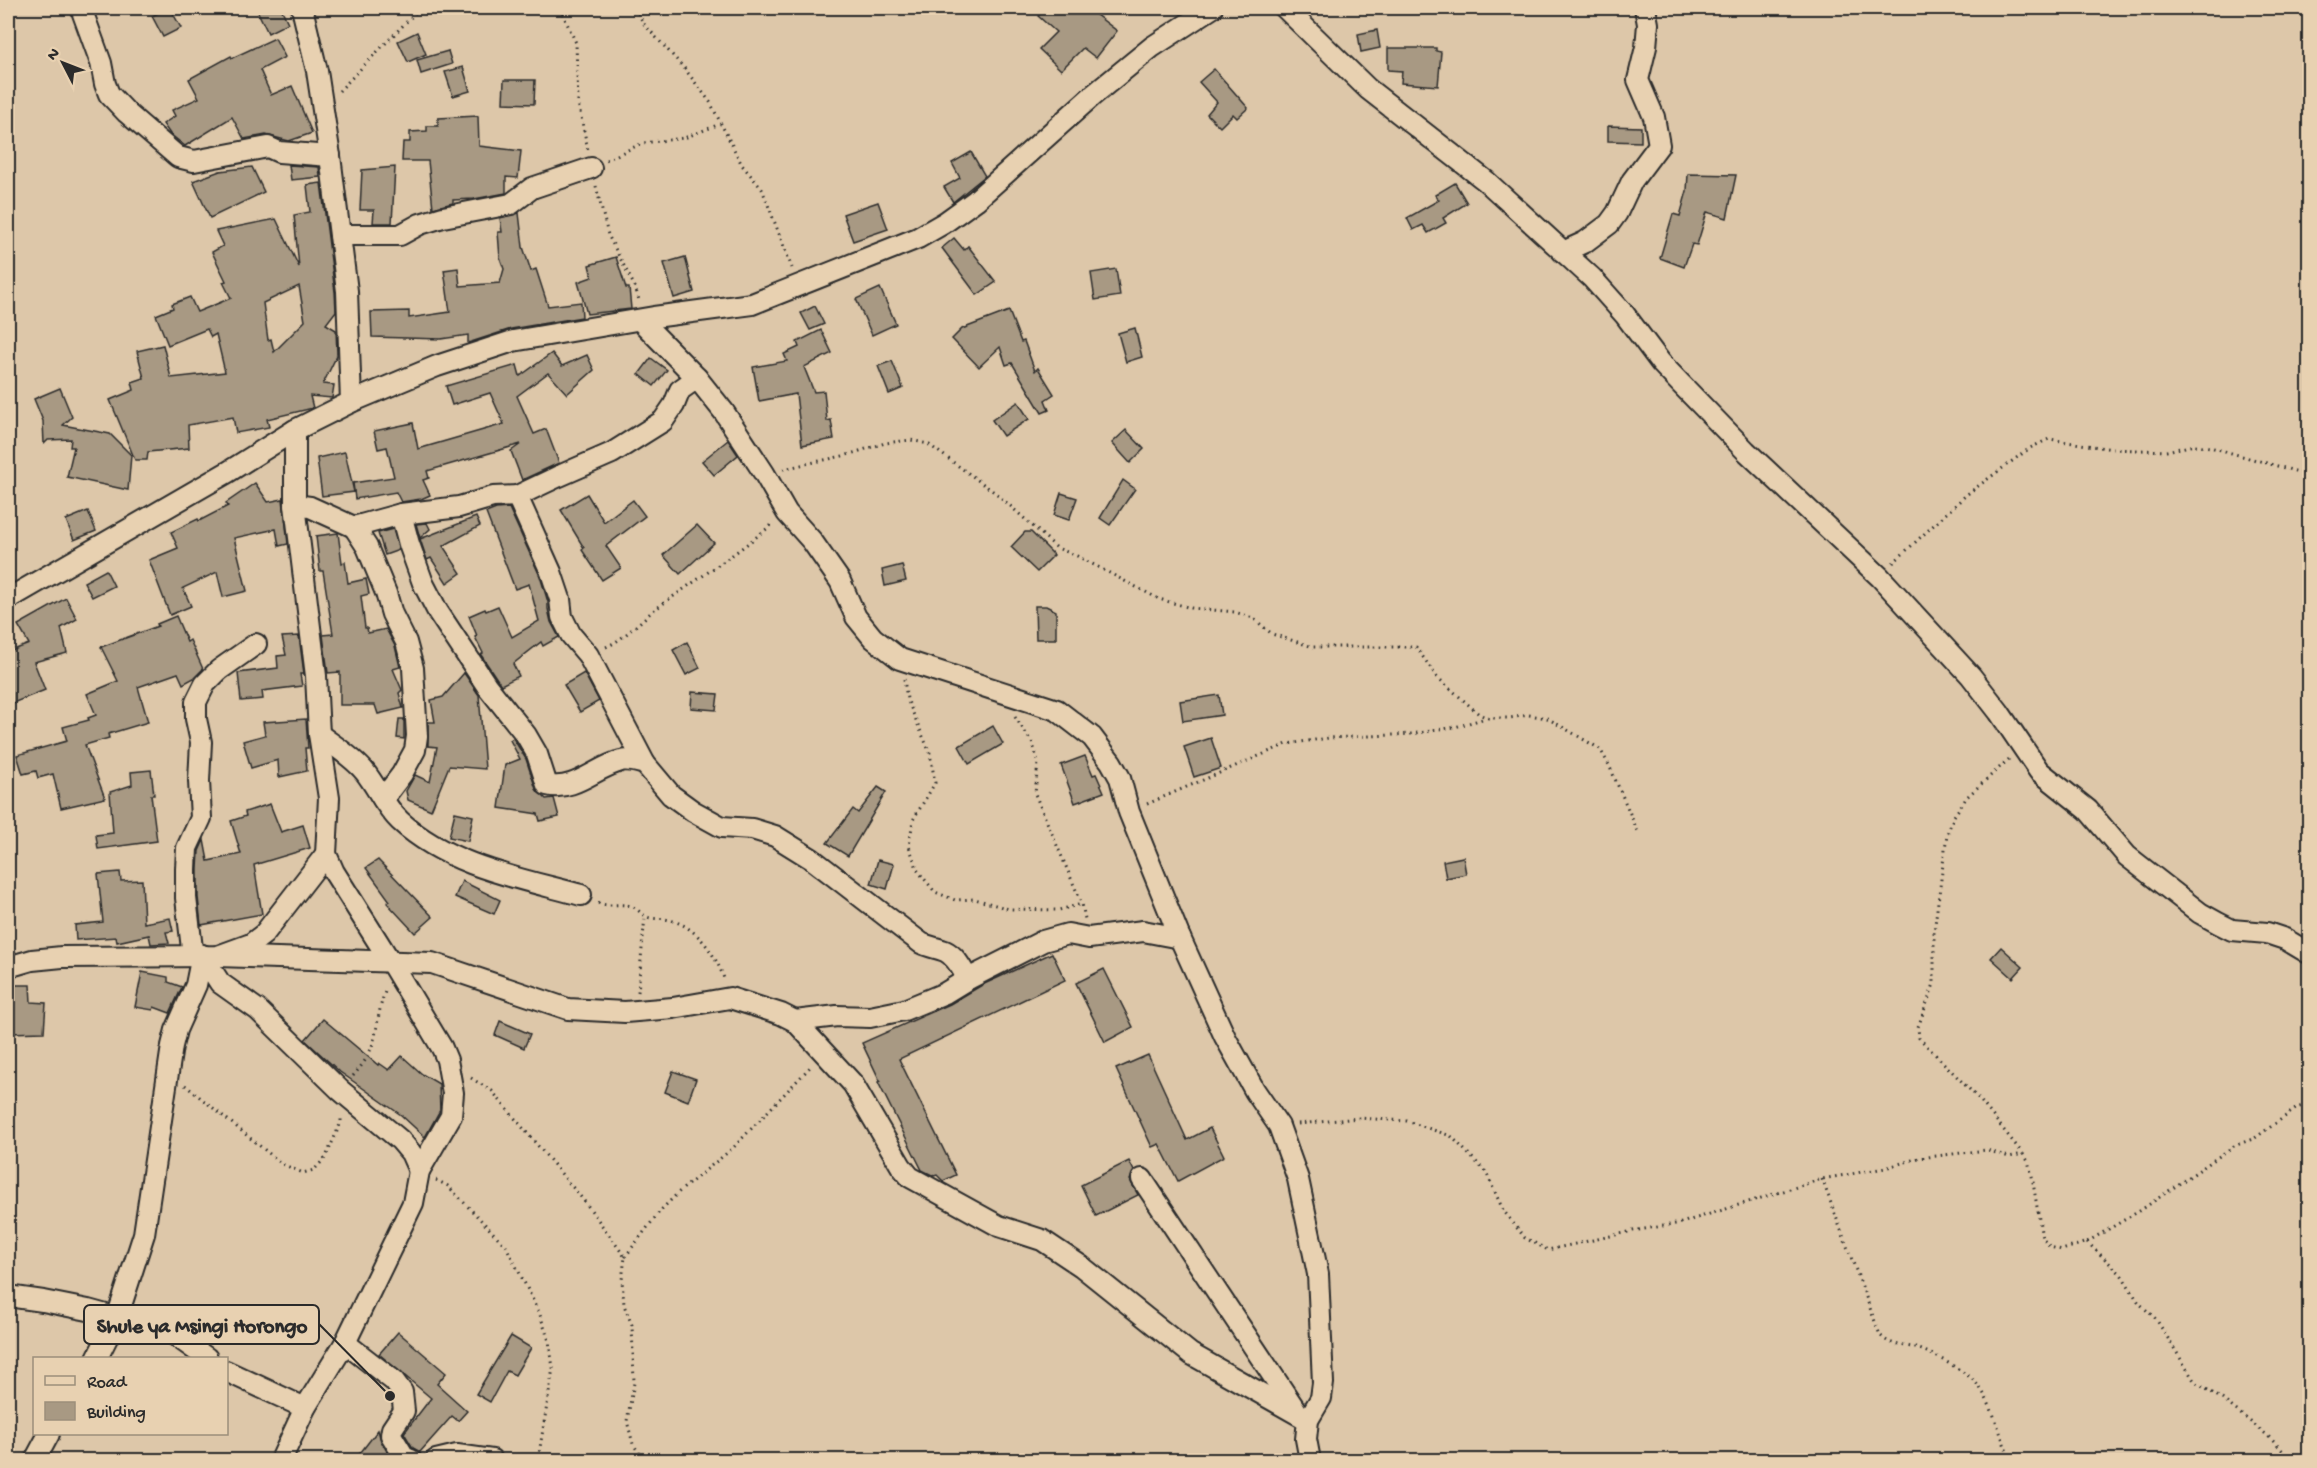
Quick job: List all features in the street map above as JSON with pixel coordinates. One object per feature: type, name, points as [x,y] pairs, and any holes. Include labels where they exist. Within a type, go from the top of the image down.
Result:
[{"type":"street","points":[[81,8],[102,63],[109,94],[128,114],[178,157],[194,161],[268,147],[279,152],[330,156]]},
{"type":"street","points":[[302,8],[317,71],[347,291],[351,402]]},
{"type":"street","points":[[8,599],[228,472],[295,430],[351,402],[437,366],[513,341],[752,304],[918,238],[976,200],[1092,96],[1152,47],[1212,8]]},
{"type":"street","points":[[1285,8],[1368,89],[1486,181],[1592,278],[1625,315],[1661,363],[1731,435],[1880,577],[1971,676],[1999,712],[2039,771],[2088,810],[2127,856],[2200,912],[2232,930],[2267,933],[2285,939],[2310,954]]},
{"type":"street","points":[[1563,252],[1585,242],[1609,224],[1617,213],[1632,181],[1659,145],[1654,117],[1638,81],[1646,47],[1648,24],[1645,8]]},
{"type":"street","points":[[340,235],[400,235],[420,224],[443,217],[511,204],[532,188],[591,168]]},
{"type":"street","points":[[640,320],[697,378],[724,412],[787,513],[812,541],[840,582],[856,616],[873,638],[900,659],[1057,710],[1092,737],[1111,762],[1120,778],[1129,812],[1180,938],[1225,1037],[1255,1091],[1279,1126],[1298,1179],[1318,1274],[1323,1383],[1321,1398],[1303,1417]]},
{"type":"street","points":[[354,527],[401,514],[459,507],[493,497],[517,496],[612,453],[663,421],[674,405],[680,390],[697,378]]},
{"type":"street","points":[[281,1461],[305,1407],[345,1343],[413,1203],[419,1171],[451,1116],[453,1093],[447,1060],[427,1021],[334,872],[326,854],[329,798],[319,734],[316,676],[295,505],[295,430]]},
{"type":"street","points":[[517,496],[551,572],[560,599],[562,617],[571,634],[588,655],[645,764],[660,785],[693,811],[722,827],[752,829],[775,836],[793,846],[921,943],[951,955],[968,979]]},
{"type":"street","points":[[295,505],[310,507],[354,527],[367,547],[379,574],[392,614],[406,642],[413,668],[417,736],[415,750],[402,774],[383,799]]},
{"type":"street","points":[[401,514],[423,583],[438,612],[488,686],[526,735],[537,754],[547,785],[555,787],[573,783],[622,760],[645,764]]},
{"type":"street","points":[[256,644],[219,670],[205,684],[196,702],[196,719],[201,742],[199,781],[201,818],[187,848],[186,898],[204,956],[220,983],[258,1010],[340,1090],[400,1140],[411,1153],[419,1171]]},
{"type":"street","points":[[319,734],[364,771],[401,822],[429,843],[456,858],[535,884],[580,895]]},
{"type":"street","points":[[204,956],[251,944],[264,934],[326,854]]},
{"type":"street","points":[[795,1021],[837,1016],[870,1017],[904,1010],[945,993],[1043,941],[1068,934],[1089,938],[1143,931],[1180,938]]},
{"type":"street","points":[[8,967],[32,960],[62,957],[156,955],[393,966],[432,963],[568,1009],[636,1011],[672,1008],[730,998],[781,1014],[795,1021],[853,1084],[901,1166],[910,1177],[999,1226],[1042,1240],[1081,1266],[1191,1354],[1303,1417]]},
{"type":"street","points":[[98,1357],[117,1318],[144,1234],[176,1030],[196,985],[204,956]]},
{"type":"street","points":[[1142,1179],[1303,1417],[1310,1461]]},
{"type":"street","points":[[8,1296],[162,1326],[204,1357]]},
{"type":"street","points":[[345,1343],[394,1381],[402,1392],[404,1411],[391,1434],[405,1458],[411,1461]]},
{"type":"street","points":[[228,1372],[305,1407]]},
{"type":"street","points":[[35,1461],[49,1435]]},
{"type":"street","points":[[436,1461],[457,1455],[492,1461]]},
{"type":"path","points":[[322,110],[420,8]]},
{"type":"path","points":[[635,8],[645,24],[686,69],[710,102],[742,165],[762,189],[799,287]]},
{"type":"path","points":[[591,168],[643,143],[684,138],[720,124]]},
{"type":"path","points":[[1880,577],[1966,495],[2030,448],[2049,439],[2112,449],[2166,451],[2195,445],[2210,447],[2295,471],[2310,471]]},
{"type":"path","points":[[764,473],[847,455],[885,443],[911,440],[928,444],[997,494],[1057,548],[1142,591],[1159,599],[1191,608],[1235,612],[1253,618],[1272,633],[1313,646],[1416,647],[1437,677],[1479,714],[1488,718]]},
{"type":"path","points":[[588,655],[617,642],[657,608],[701,575],[731,557],[787,513]]},
{"type":"path","points":[[900,659],[907,699],[930,753],[935,783],[913,820],[909,846],[918,871],[935,892],[955,900],[975,899],[1009,909],[1059,910],[1082,904]]},
{"type":"path","points":[[1012,714],[1033,744],[1038,763],[1035,794],[1082,904],[1089,938]]},
{"type":"path","points":[[1129,812],[1287,744],[1329,738],[1412,734],[1455,727],[1488,718],[1529,715],[1547,718],[1600,750],[1609,765],[1638,832]]},
{"type":"path","points":[[2022,748],[1967,797],[1953,816],[1947,834],[1937,902],[1934,932],[1934,984],[1917,1027],[1919,1038],[1979,1099],[2028,1161],[2042,1238],[2050,1247],[2062,1250],[2087,1242],[2141,1210],[2235,1146],[2255,1138],[2297,1108],[2310,1103]]},
{"type":"path","points":[[580,895],[606,906],[631,906],[645,916],[676,922],[702,939],[715,958],[730,998]]},
{"type":"path","points":[[636,1011],[645,916]]},
{"type":"path","points":[[170,1065],[188,1089],[282,1164],[303,1173],[314,1170],[326,1157],[341,1122],[340,1090],[363,1065],[372,1049],[378,1032],[379,1008],[393,966]]},
{"type":"path","points":[[644,1461],[633,1444],[627,1421],[634,1383],[632,1325],[624,1305],[622,1280],[625,1257],[660,1211],[733,1148],[824,1053]]},
{"type":"path","points":[[447,1060],[492,1091],[585,1202],[625,1257]]},
{"type":"path","points":[[1279,1126],[1359,1118],[1407,1121],[1451,1136],[1486,1172],[1503,1210],[1525,1238],[1548,1251],[1633,1231],[1681,1223],[1822,1179],[1948,1154],[1987,1150],[2009,1157],[2023,1154]]},
{"type":"path","points":[[419,1171],[448,1186],[506,1246],[539,1312],[549,1341],[553,1368],[538,1461]]},
{"type":"path","points":[[1822,1179],[1880,1335],[1894,1345],[1920,1349],[1978,1384],[2010,1461]]},
{"type":"path","points":[[2087,1242],[2121,1274],[2139,1303],[2156,1319],[2195,1382],[2222,1399],[2267,1435],[2292,1461]]},
{"type":"building","points":[[168,8],[181,28],[163,37],[152,16]]},
{"type":"building","points":[[256,8],[281,8],[288,23],[268,33]]},
{"type":"building","points":[[1046,8],[1087,8],[1117,31],[1096,58],[1083,48],[1061,70],[1039,49],[1056,32],[1038,16]]},
{"type":"building","points":[[1377,30],[1380,48],[1361,52],[1358,34]]},
{"type":"building","points":[[417,32],[426,54],[408,62],[398,41]]},
{"type":"building","points":[[275,38],[285,57],[260,70],[271,95],[292,86],[312,133],[289,141],[266,135],[244,139],[232,117],[185,146],[170,134],[163,124],[175,116],[172,110],[199,98],[189,79],[231,56],[232,58]]},
{"type":"building","points":[[1388,48],[1436,48],[1436,51],[1441,52],[1438,86],[1401,83],[1402,71],[1388,70]]},
{"type":"building","points":[[448,51],[452,64],[421,74],[417,60]]},
{"type":"building","points":[[463,67],[470,91],[453,96],[445,72]]},
{"type":"building","points":[[1214,69],[1248,108],[1237,118],[1233,114],[1220,127],[1207,114],[1217,102],[1199,82]]},
{"type":"building","points":[[504,80],[535,80],[534,104],[503,103]]},
{"type":"building","points":[[478,116],[479,146],[521,151],[518,178],[506,177],[506,193],[453,200],[453,203],[433,208],[428,161],[402,161],[403,142],[410,142],[410,132],[427,131],[427,126],[438,126],[438,118]]},
{"type":"building","points":[[1608,126],[1641,127],[1641,142],[1608,141]]},
{"type":"building","points":[[971,152],[985,176],[953,202],[944,187],[960,178],[952,163]]},
{"type":"building","points":[[289,165],[319,167],[320,177],[291,180]]},
{"type":"building","points":[[252,167],[264,192],[210,218],[193,181],[220,171]]},
{"type":"building","points":[[395,167],[392,223],[373,223],[374,210],[360,210],[362,170]]},
{"type":"building","points":[[1688,174],[1736,175],[1727,218],[1707,212],[1697,245],[1692,244],[1684,267],[1660,258],[1673,214],[1680,216],[1687,191]]},
{"type":"building","points":[[321,183],[335,292],[336,311],[326,324],[336,330],[337,355],[323,384],[334,385],[332,398],[310,396],[313,408],[267,419],[269,427],[236,433],[233,417],[188,425],[189,448],[148,452],[147,460],[135,460],[110,400],[134,390],[132,382],[144,378],[137,351],[163,345],[171,378],[225,372],[216,334],[211,337],[207,329],[168,345],[156,315],[173,308],[172,304],[190,297],[197,312],[231,298],[223,282],[226,281],[212,252],[223,246],[216,231],[276,219],[299,267],[294,215],[310,212],[307,185]],"holes":[[[299,286],[305,321],[274,352],[271,339],[268,340],[263,303]]]},
{"type":"building","points":[[1455,183],[1467,203],[1443,218],[1446,223],[1428,233],[1423,225],[1413,230],[1407,218],[1439,200],[1435,195]]},
{"type":"building","points":[[878,202],[888,229],[853,241],[843,214]]},
{"type":"building","points":[[519,213],[523,247],[531,271],[536,269],[548,306],[581,302],[582,317],[511,329],[468,343],[468,335],[441,339],[372,337],[371,312],[409,311],[409,318],[450,312],[444,270],[458,268],[460,286],[500,283],[504,269],[500,258],[498,232],[502,232],[500,218]]},
{"type":"building","points":[[954,238],[964,250],[968,246],[996,282],[977,295],[942,248]]},
{"type":"building","points":[[616,257],[626,288],[629,288],[631,309],[587,314],[578,282],[592,277],[589,265]]},
{"type":"building","points":[[685,257],[694,292],[674,298],[664,263]]},
{"type":"building","points":[[1116,269],[1120,296],[1095,300],[1091,273]]},
{"type":"building","points":[[880,288],[896,324],[872,335],[856,299]]},
{"type":"building","points":[[815,306],[824,324],[810,330],[801,313]]},
{"type":"building","points":[[1009,311],[1021,342],[1024,341],[1035,371],[1038,368],[1054,394],[1045,400],[1049,410],[1042,413],[1012,363],[1006,365],[1000,347],[979,367],[952,339],[962,329]]},
{"type":"building","points":[[1135,328],[1142,357],[1126,362],[1118,333]]},
{"type":"building","points":[[821,330],[832,353],[804,367],[814,392],[824,391],[827,421],[831,420],[834,439],[802,445],[796,394],[759,401],[753,367],[787,361],[784,354],[799,347],[797,342]]},
{"type":"building","points":[[552,353],[562,366],[587,355],[594,370],[567,394],[548,373],[517,396],[534,434],[546,429],[559,463],[522,480],[511,451],[521,444],[427,471],[429,478],[423,480],[430,495],[421,499],[401,502],[396,492],[355,499],[353,483],[394,477],[387,447],[378,449],[374,431],[413,423],[418,449],[504,424],[490,393],[452,405],[446,386],[517,365],[520,376]]},
{"type":"building","points":[[651,358],[667,370],[654,386],[639,374]]},
{"type":"building","points":[[892,361],[903,388],[889,394],[878,366]]},
{"type":"building","points":[[60,388],[72,417],[63,425],[110,434],[131,455],[128,490],[67,477],[74,447],[70,447],[71,439],[48,440],[44,444],[43,421],[34,399]]},
{"type":"building","points":[[1018,402],[1029,419],[1003,436],[992,420]]},
{"type":"building","points":[[1126,430],[1144,449],[1130,463],[1112,443]]},
{"type":"building","points":[[728,440],[738,455],[714,475],[702,461]]},
{"type":"building","points":[[345,452],[354,492],[322,496],[317,458]]},
{"type":"building","points":[[1123,480],[1135,489],[1110,525],[1100,518]]},
{"type":"building","points":[[255,483],[268,502],[283,499],[288,544],[279,546],[276,529],[234,538],[247,591],[223,597],[217,572],[183,588],[191,606],[170,615],[149,560],[178,548],[171,532],[228,506],[226,503]]},
{"type":"building","points":[[1061,493],[1077,498],[1069,520],[1054,515]]},
{"type":"building","points":[[587,494],[604,522],[633,500],[645,516],[606,546],[621,568],[602,580],[582,550],[584,548],[561,510]]},
{"type":"building","points":[[509,508],[540,576],[551,622],[559,637],[543,646],[541,642],[513,664],[519,676],[501,685],[481,655],[483,653],[475,637],[477,636],[469,616],[498,606],[512,637],[539,621],[529,584],[515,589],[486,513]]},
{"type":"building","points":[[88,511],[96,531],[74,540],[66,520]]},
{"type":"building","points":[[476,517],[480,526],[443,546],[461,573],[447,583],[431,558],[427,560],[420,539]]},
{"type":"building","points":[[427,523],[430,529],[420,538],[416,524]]},
{"type":"building","points":[[697,525],[714,543],[680,574],[663,555]]},
{"type":"building","points":[[393,529],[399,550],[385,555],[378,533]]},
{"type":"building","points":[[1025,532],[1031,532],[1054,555],[1037,572],[1011,547]]},
{"type":"building","points":[[338,533],[342,563],[345,562],[348,583],[366,579],[369,594],[361,596],[365,628],[368,633],[386,629],[395,646],[400,667],[393,669],[402,690],[399,693],[403,708],[378,714],[375,705],[340,705],[340,672],[328,673],[323,635],[333,634],[323,571],[320,571],[316,536]]},
{"type":"building","points":[[902,565],[906,581],[885,586],[882,570]]},
{"type":"building","points":[[106,570],[114,586],[92,597],[84,582]]},
{"type":"building","points":[[66,598],[77,619],[61,628],[67,653],[34,662],[45,690],[8,705],[8,652],[29,644],[18,625]]},
{"type":"building","points":[[1035,606],[1046,606],[1056,611],[1056,639],[1036,639]]},
{"type":"building","points":[[176,616],[187,642],[190,640],[203,669],[183,684],[178,673],[138,687],[148,722],[108,734],[109,738],[85,745],[105,798],[61,808],[53,774],[38,778],[36,771],[23,774],[17,755],[67,741],[63,727],[89,720],[88,718],[96,715],[87,694],[118,681],[101,647],[158,626],[157,624]]},
{"type":"building","points":[[299,636],[304,674],[300,674],[302,686],[262,691],[263,699],[241,701],[238,673],[278,668],[277,656],[286,655],[282,637]]},
{"type":"building","points":[[687,642],[700,668],[686,675],[673,650]]},
{"type":"building","points":[[464,673],[479,695],[485,769],[449,766],[431,810],[408,800],[406,791],[415,775],[430,782],[437,747],[428,746],[428,722],[435,722],[431,700],[443,697]]},
{"type":"building","points":[[584,673],[599,701],[580,712],[564,685]]},
{"type":"building","points":[[692,692],[718,694],[716,710],[691,708]]},
{"type":"building","points":[[1219,695],[1222,715],[1183,721],[1180,701]]},
{"type":"building","points":[[306,719],[307,771],[279,777],[278,760],[251,768],[243,741],[265,735],[263,722]]},
{"type":"building","points":[[399,719],[404,719],[404,739],[397,738]]},
{"type":"building","points":[[993,726],[1003,744],[969,764],[959,746]]},
{"type":"building","points":[[513,738],[526,759],[536,789],[546,799],[554,798],[559,817],[540,821],[538,814],[499,808],[505,765],[520,759],[510,740]]},
{"type":"building","points":[[1211,738],[1221,768],[1194,777],[1184,747]]},
{"type":"building","points":[[1085,756],[1104,792],[1075,803],[1061,765]]},
{"type":"building","points":[[151,770],[154,795],[151,795],[157,841],[98,849],[96,835],[113,833],[110,792],[132,785],[131,772]]},
{"type":"building","points":[[878,787],[886,792],[848,856],[827,843],[853,809],[858,813]]},
{"type":"building","points":[[270,804],[281,832],[303,825],[310,848],[254,865],[262,914],[201,925],[198,869],[199,851],[204,840],[208,861],[241,854],[231,821],[246,816],[245,812]]},
{"type":"building","points":[[455,812],[473,816],[468,841],[449,837]]},
{"type":"building","points":[[1463,857],[1466,874],[1446,878],[1443,861]]},
{"type":"building","points":[[378,860],[433,917],[415,933],[387,903],[390,901],[366,868]]},
{"type":"building","points":[[878,860],[894,864],[887,889],[871,884]]},
{"type":"building","points":[[120,872],[121,881],[142,880],[144,923],[170,918],[173,931],[166,932],[169,943],[151,944],[149,935],[117,942],[116,937],[76,940],[75,925],[103,922],[98,874]]},
{"type":"building","points":[[462,881],[500,900],[494,914],[455,897]]},
{"type":"building","points":[[2001,947],[2023,967],[2013,978],[1991,958]]},
{"type":"building","points":[[1052,953],[1065,980],[899,1059],[956,1175],[943,1181],[937,1175],[934,1176],[922,1170],[878,1082],[880,1081],[862,1043],[950,1004],[982,985]]},
{"type":"building","points":[[1104,969],[1133,1027],[1105,1042],[1076,983]]},
{"type":"building","points":[[142,972],[168,977],[168,982],[182,987],[170,1013],[154,1007],[153,1010],[135,1007]]},
{"type":"building","points":[[8,985],[30,985],[31,1002],[46,1003],[44,1032],[8,1033]]},
{"type":"building","points":[[323,1019],[378,1065],[379,1063],[389,1070],[402,1056],[422,1074],[439,1084],[440,1110],[425,1137],[401,1115],[340,1072],[305,1040]]},
{"type":"building","points":[[500,1021],[530,1034],[524,1048],[495,1035]]},
{"type":"building","points":[[1148,1055],[1187,1140],[1210,1128],[1224,1156],[1178,1181],[1159,1144],[1152,1147],[1116,1069]]},
{"type":"building","points":[[673,1071],[696,1079],[688,1101],[665,1092]]},
{"type":"building","points":[[1129,1161],[1134,1171],[1130,1180],[1138,1195],[1096,1216],[1081,1185]]},
{"type":"building","points":[[398,1332],[446,1373],[437,1384],[467,1411],[458,1421],[452,1416],[420,1452],[413,1448],[404,1433],[431,1398],[379,1354]]},
{"type":"building","points":[[511,1336],[531,1348],[515,1375],[507,1371],[490,1402],[476,1394]]},
{"type":"building","points":[[378,1430],[388,1453],[382,1461],[354,1461]]},
{"type":"place","name":"Shule ya Msingi Horongo","points":[[390,1396]]}]
